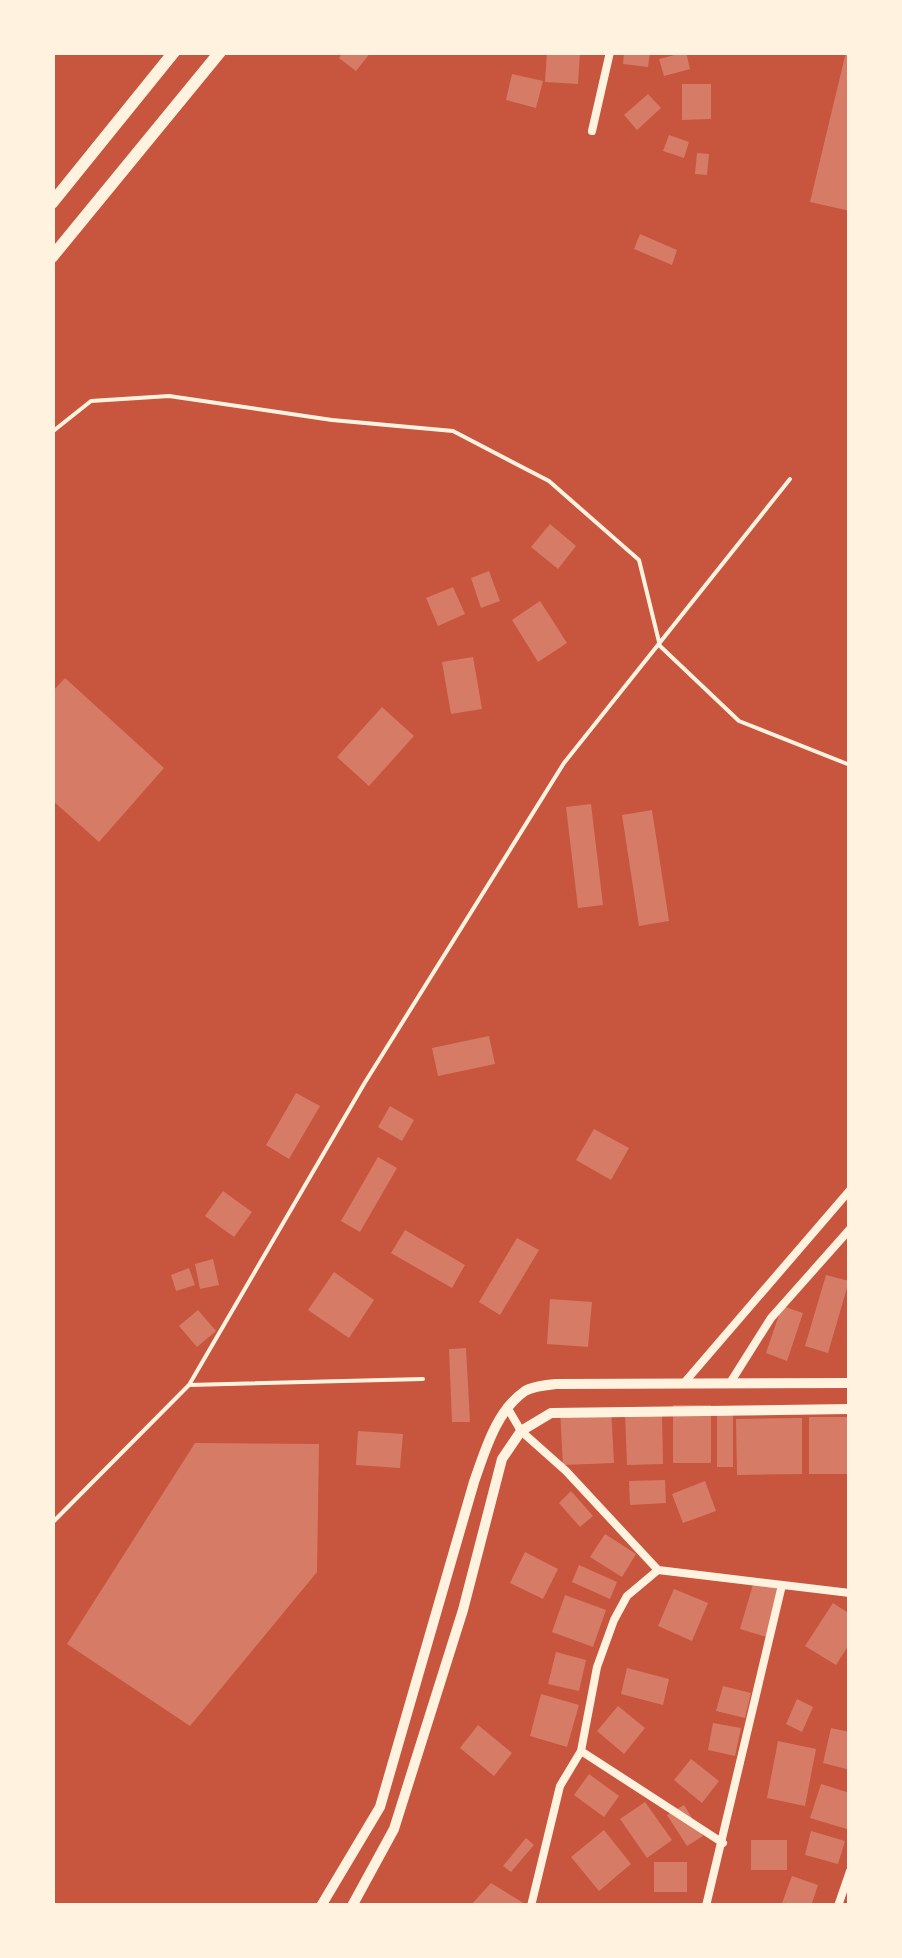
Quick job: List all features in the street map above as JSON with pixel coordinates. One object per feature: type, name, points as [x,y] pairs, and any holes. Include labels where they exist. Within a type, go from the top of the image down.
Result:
[{"type":"highway","points":[[52,203],[174,52]]},
{"type":"highway","points":[[52,256],[220,52]]},
{"type":"street","points":[[592,131],[610,52]]},
{"type":"street","points":[[684,1384],[850,1190]]},
{"type":"street","points":[[730,1384],[771,1318],[850,1229]]},
{"type":"street","points":[[321,1906],[380,1806],[474,1482],[507,1408],[528,1388],[556,1384],[850,1383]]},
{"type":"street","points":[[507,1408],[521,1431],[566,1470],[658,1570],[850,1593]]},
{"type":"street","points":[[352,1906],[394,1829],[463,1610],[502,1459],[521,1431],[552,1414],[850,1410]]},
{"type":"street","points":[[532,1906],[560,1786],[580,1750],[597,1666],[614,1620],[627,1596],[658,1570]]},
{"type":"street","points":[[706,1906],[782,1585]]},
{"type":"street","points":[[580,1750],[722,1843]]},
{"type":"street","points":[[838,1906],[847,1890],[850,1871]]},
{"type":"lane","points":[[52,432],[91,401],[170,396],[332,420],[453,431],[549,480],[639,560],[660,646],[740,721],[850,765]]},
{"type":"lane","points":[[52,1523],[189,1385],[364,1084],[564,763],[790,479]]},
{"type":"lane","points":[[189,1385],[423,1379]]},
{"type":"building","points":[[343,52],[371,52],[356,71],[339,58]]},
{"type":"building","points":[[547,52],[580,52],[578,84],[545,82]]},
{"type":"building","points":[[624,52],[650,52],[648,67],[623,64]]},
{"type":"building","points":[[686,52],[690,69],[664,76],[659,59]]},
{"type":"building","points":[[846,52],[850,52],[850,211],[810,202]]},
{"type":"building","points":[[512,74],[543,81],[536,108],[506,100]]},
{"type":"building","points":[[682,84],[711,84],[711,119],[682,120]]},
{"type":"building","points":[[648,94],[661,108],[637,130],[624,115]]},
{"type":"building","points":[[669,135],[689,142],[684,158],[663,151]]},
{"type":"building","points":[[697,153],[709,154],[707,175],[695,174]]},
{"type":"building","points":[[640,234],[677,250],[672,265],[634,249]]},
{"type":"building","points":[[550,524],[576,546],[558,569],[531,547]]},
{"type":"building","points":[[489,571],[500,601],[481,608],[471,578]]},
{"type":"building","points":[[453,587],[465,614],[438,626],[426,598]]},
{"type":"building","points":[[540,601],[567,643],[538,662],[512,620]]},
{"type":"building","points":[[473,657],[482,709],[451,714],[442,662]]},
{"type":"building","points":[[65,678],[164,768],[99,842],[52,800],[52,692]]},
{"type":"building","points":[[382,707],[414,736],[369,786],[337,757]]},
{"type":"building","points":[[591,804],[603,905],[578,908],[566,807]]},
{"type":"building","points":[[652,810],[669,921],[639,926],[622,815]]},
{"type":"building","points":[[489,1036],[495,1064],[438,1076],[432,1048]]},
{"type":"building","points":[[296,1093],[320,1106],[289,1159],[266,1145]]},
{"type":"building","points":[[390,1106],[414,1120],[402,1141],[378,1127]]},
{"type":"building","points":[[594,1129],[629,1148],[611,1180],[576,1160]]},
{"type":"building","points":[[378,1157],[397,1168],[360,1232],[341,1221]]},
{"type":"building","points":[[223,1191],[252,1212],[234,1237],[205,1216]]},
{"type":"building","points":[[405,1230],[465,1265],[452,1288],[391,1253]]},
{"type":"building","points":[[517,1238],[539,1250],[500,1315],[479,1302]]},
{"type":"building","points":[[213,1259],[219,1285],[200,1289],[195,1264]]},
{"type":"building","points":[[189,1268],[195,1285],[176,1291],[171,1275]]},
{"type":"building","points":[[334,1272],[374,1300],[349,1338],[308,1310]]},
{"type":"building","points":[[826,1275],[849,1281],[828,1353],[805,1346]]},
{"type":"building","points":[[550,1299],[592,1302],[588,1347],[547,1344]]},
{"type":"building","points":[[782,1306],[803,1313],[787,1361],[766,1353]]},
{"type":"building","points":[[198,1310],[216,1331],[197,1347],[179,1326]]},
{"type":"building","points":[[466,1348],[470,1422],[452,1422],[449,1349]]},
{"type":"building","points":[[673,1405],[711,1405],[711,1463],[673,1463]]},
{"type":"building","points":[[611,1408],[614,1463],[563,1465],[560,1410]]},
{"type":"building","points":[[662,1413],[663,1464],[627,1465],[625,1414]]},
{"type":"building","points":[[717,1414],[733,1414],[733,1467],[717,1467]]},
{"type":"building","points":[[809,1417],[850,1417],[850,1474],[809,1474]]},
{"type":"building","points":[[802,1418],[802,1474],[737,1475],[736,1419]]},
{"type":"building","points":[[358,1431],[403,1434],[400,1468],[356,1465]]},
{"type":"building","points":[[195,1443],[319,1444],[317,1572],[190,1726],[67,1644]]},
{"type":"building","points":[[665,1480],[666,1503],[630,1505],[629,1481]]},
{"type":"building","points":[[705,1481],[716,1511],[683,1523],[672,1494]]},
{"type":"building","points":[[571,1491],[593,1516],[580,1527],[559,1503]]},
{"type":"building","points":[[605,1534],[636,1554],[622,1577],[590,1557]]},
{"type":"building","points":[[525,1552],[558,1569],[543,1599],[510,1583]]},
{"type":"building","points":[[579,1565],[617,1582],[610,1599],[572,1582]]},
{"type":"building","points":[[754,1581],[784,1590],[770,1638],[740,1629]]},
{"type":"building","points":[[674,1589],[708,1603],[692,1641],[658,1626]]},
{"type":"building","points":[[565,1595],[606,1610],[593,1647],[552,1632]]},
{"type":"building","points":[[833,1603],[850,1614],[850,1643],[836,1665],[805,1646]]},
{"type":"building","points":[[556,1652],[586,1660],[579,1691],[548,1684]]},
{"type":"building","points":[[627,1668],[669,1679],[663,1705],[621,1694]]},
{"type":"building","points":[[723,1686],[751,1693],[745,1718],[716,1711]]},
{"type":"building","points":[[541,1694],[579,1705],[567,1747],[530,1736]]},
{"type":"building","points":[[797,1699],[813,1707],[802,1732],[786,1724]]},
{"type":"building","points":[[618,1706],[645,1728],[624,1754],[597,1731]]},
{"type":"building","points":[[713,1723],[741,1728],[735,1756],[708,1750]]},
{"type":"building","points":[[478,1725],[512,1753],[494,1776],[460,1748]]},
{"type":"building","points":[[831,1728],[850,1732],[850,1770],[823,1763]]},
{"type":"building","points":[[778,1741],[816,1749],[805,1806],[767,1798]]},
{"type":"building","points":[[691,1759],[719,1781],[702,1803],[674,1780]]},
{"type":"building","points":[[589,1774],[619,1796],[604,1817],[574,1795]]},
{"type":"building","points":[[821,1784],[850,1793],[850,1830],[810,1818]]},
{"type":"building","points":[[645,1802],[672,1840],[647,1858],[620,1819]]},
{"type":"building","points":[[684,1805],[703,1836],[687,1846],[667,1815]]},
{"type":"building","points":[[604,1830],[631,1864],[599,1891],[571,1857]]},
{"type":"building","points":[[811,1831],[845,1841],[838,1864],[805,1855]]},
{"type":"building","points":[[526,1838],[534,1845],[511,1872],[503,1866]]},
{"type":"building","points":[[751,1840],[787,1840],[787,1870],[751,1870]]},
{"type":"building","points":[[654,1862],[687,1862],[687,1892],[654,1892]]},
{"type":"building","points":[[792,1876],[818,1885],[811,1906],[781,1906]]},
{"type":"building","points":[[491,1883],[528,1906],[470,1906]]}]
